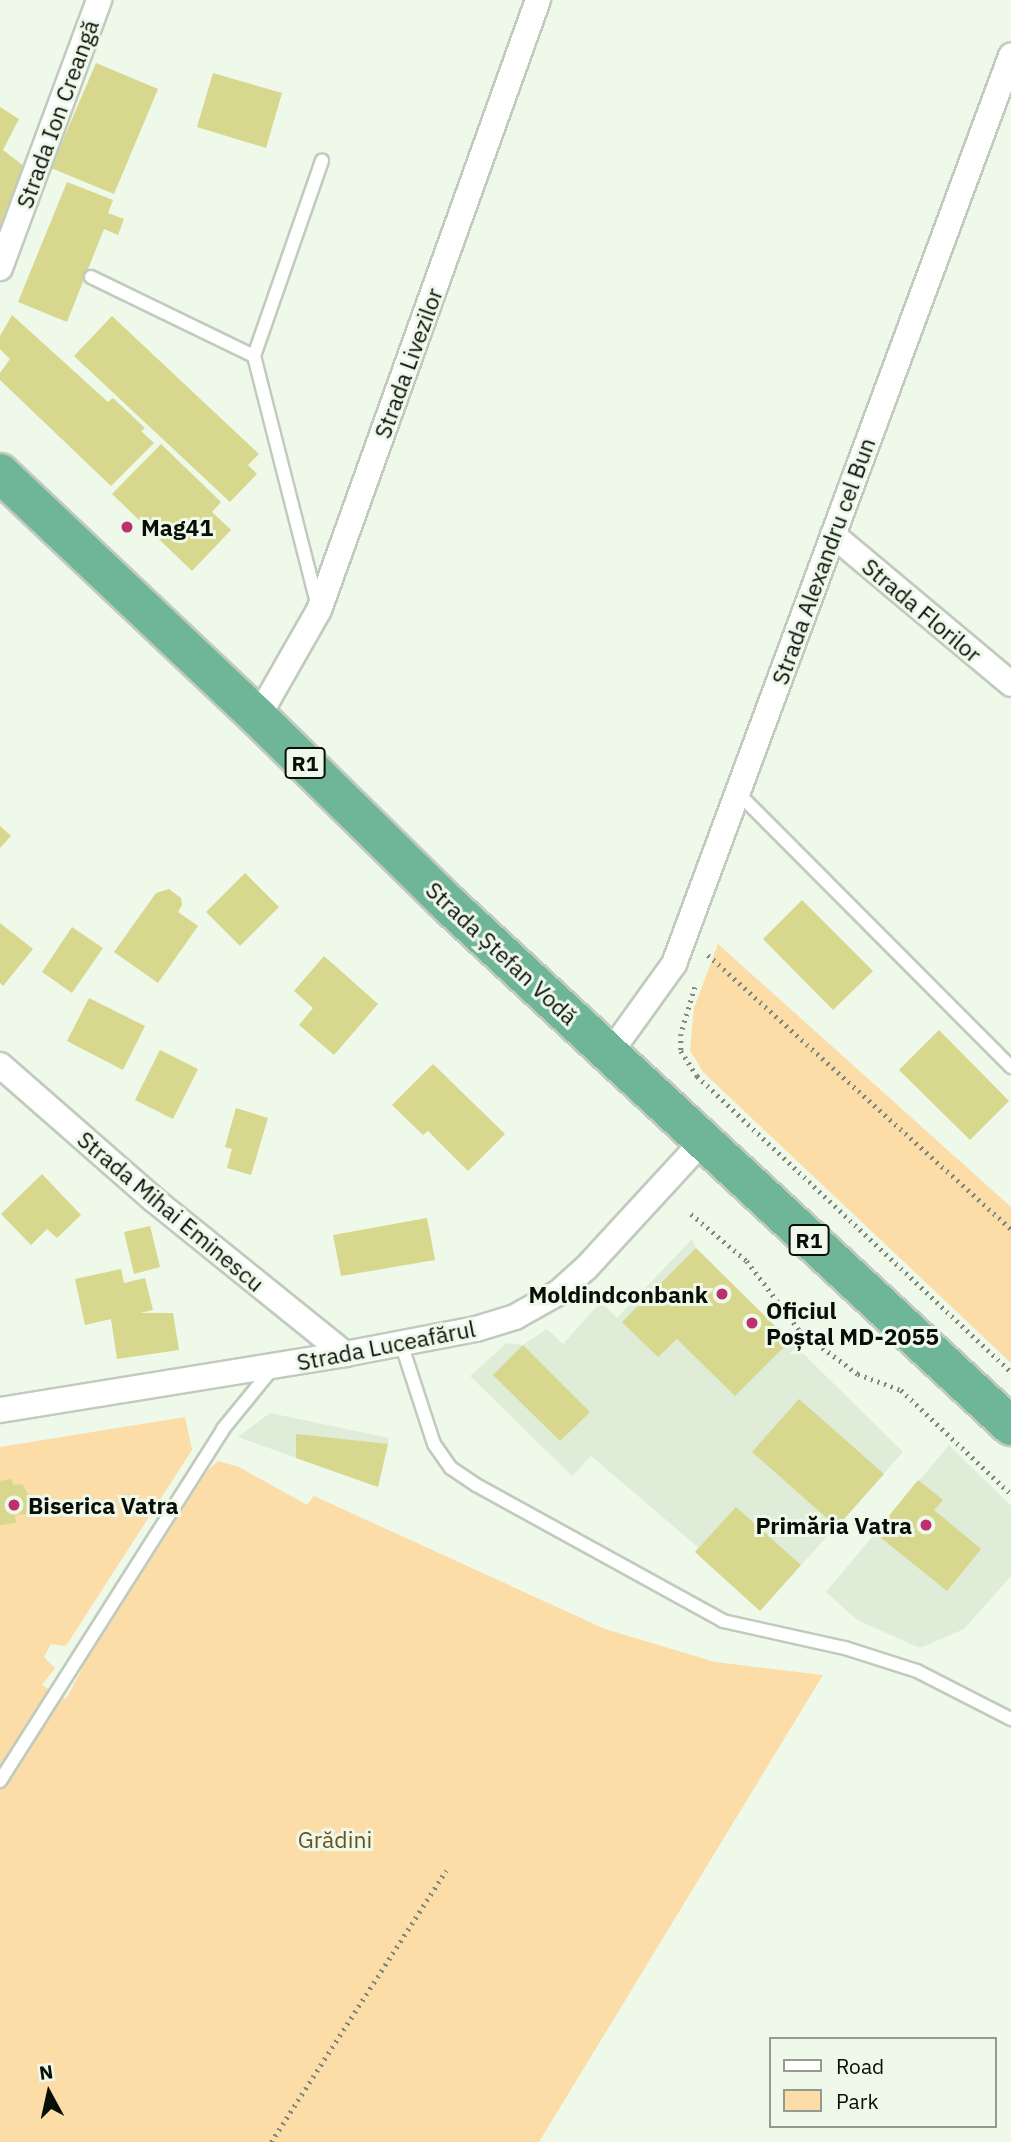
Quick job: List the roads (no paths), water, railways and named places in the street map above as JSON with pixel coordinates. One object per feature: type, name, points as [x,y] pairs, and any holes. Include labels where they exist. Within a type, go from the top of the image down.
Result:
[{"type":"highway","name":"Strada Ștefan Vodă","points":[[0,473],[258,717],[445,901],[1011,1426]]},
{"type":"street","name":"Strada Ion Creangă","points":[[0,268],[99,0]]},
{"type":"street","name":"Strada Livezilor","points":[[258,717],[318,610],[538,0]]},
{"type":"street","name":"Strada Alexandru cel Bun","points":[[610,1053],[674,964],[1011,56]]},
{"type":"street","name":"Strada Florilor","points":[[833,535],[1011,684]]},
{"type":"street","name":"Strada Mihai Eminescu","points":[[0,1065],[153,1199],[345,1354]]},
{"type":"street","name":"Strada Luceafărul","points":[[0,1410],[345,1354],[476,1329],[515,1317],[558,1293],[586,1268],[702,1142]]},
{"type":"lane","points":[[318,610],[254,356],[322,161]]},
{"type":"lane","points":[[91,277],[254,356]]},
{"type":"lane","points":[[738,793],[1011,1067]]},
{"type":"lane","points":[[401,1343],[434,1444],[451,1468],[476,1485],[723,1621],[833,1645],[917,1671],[1011,1719]]},
{"type":"lane","points":[[0,1781],[223,1429],[274,1366]]},
{"type":"place","name":"Mag41","points":[[127,527]]},
{"type":"place","name":"Moldindconbank","points":[[722,1294]]},
{"type":"place","name":"Oficiul Poștal MD-2055","points":[[752,1323]]},
{"type":"place","name":"Biserica Vatra","points":[[14,1505]]},
{"type":"place","name":"Primăria Vatra","points":[[926,1525]]},
{"type":"park label","name":"Grădini","points":[[335,1839]]}]
